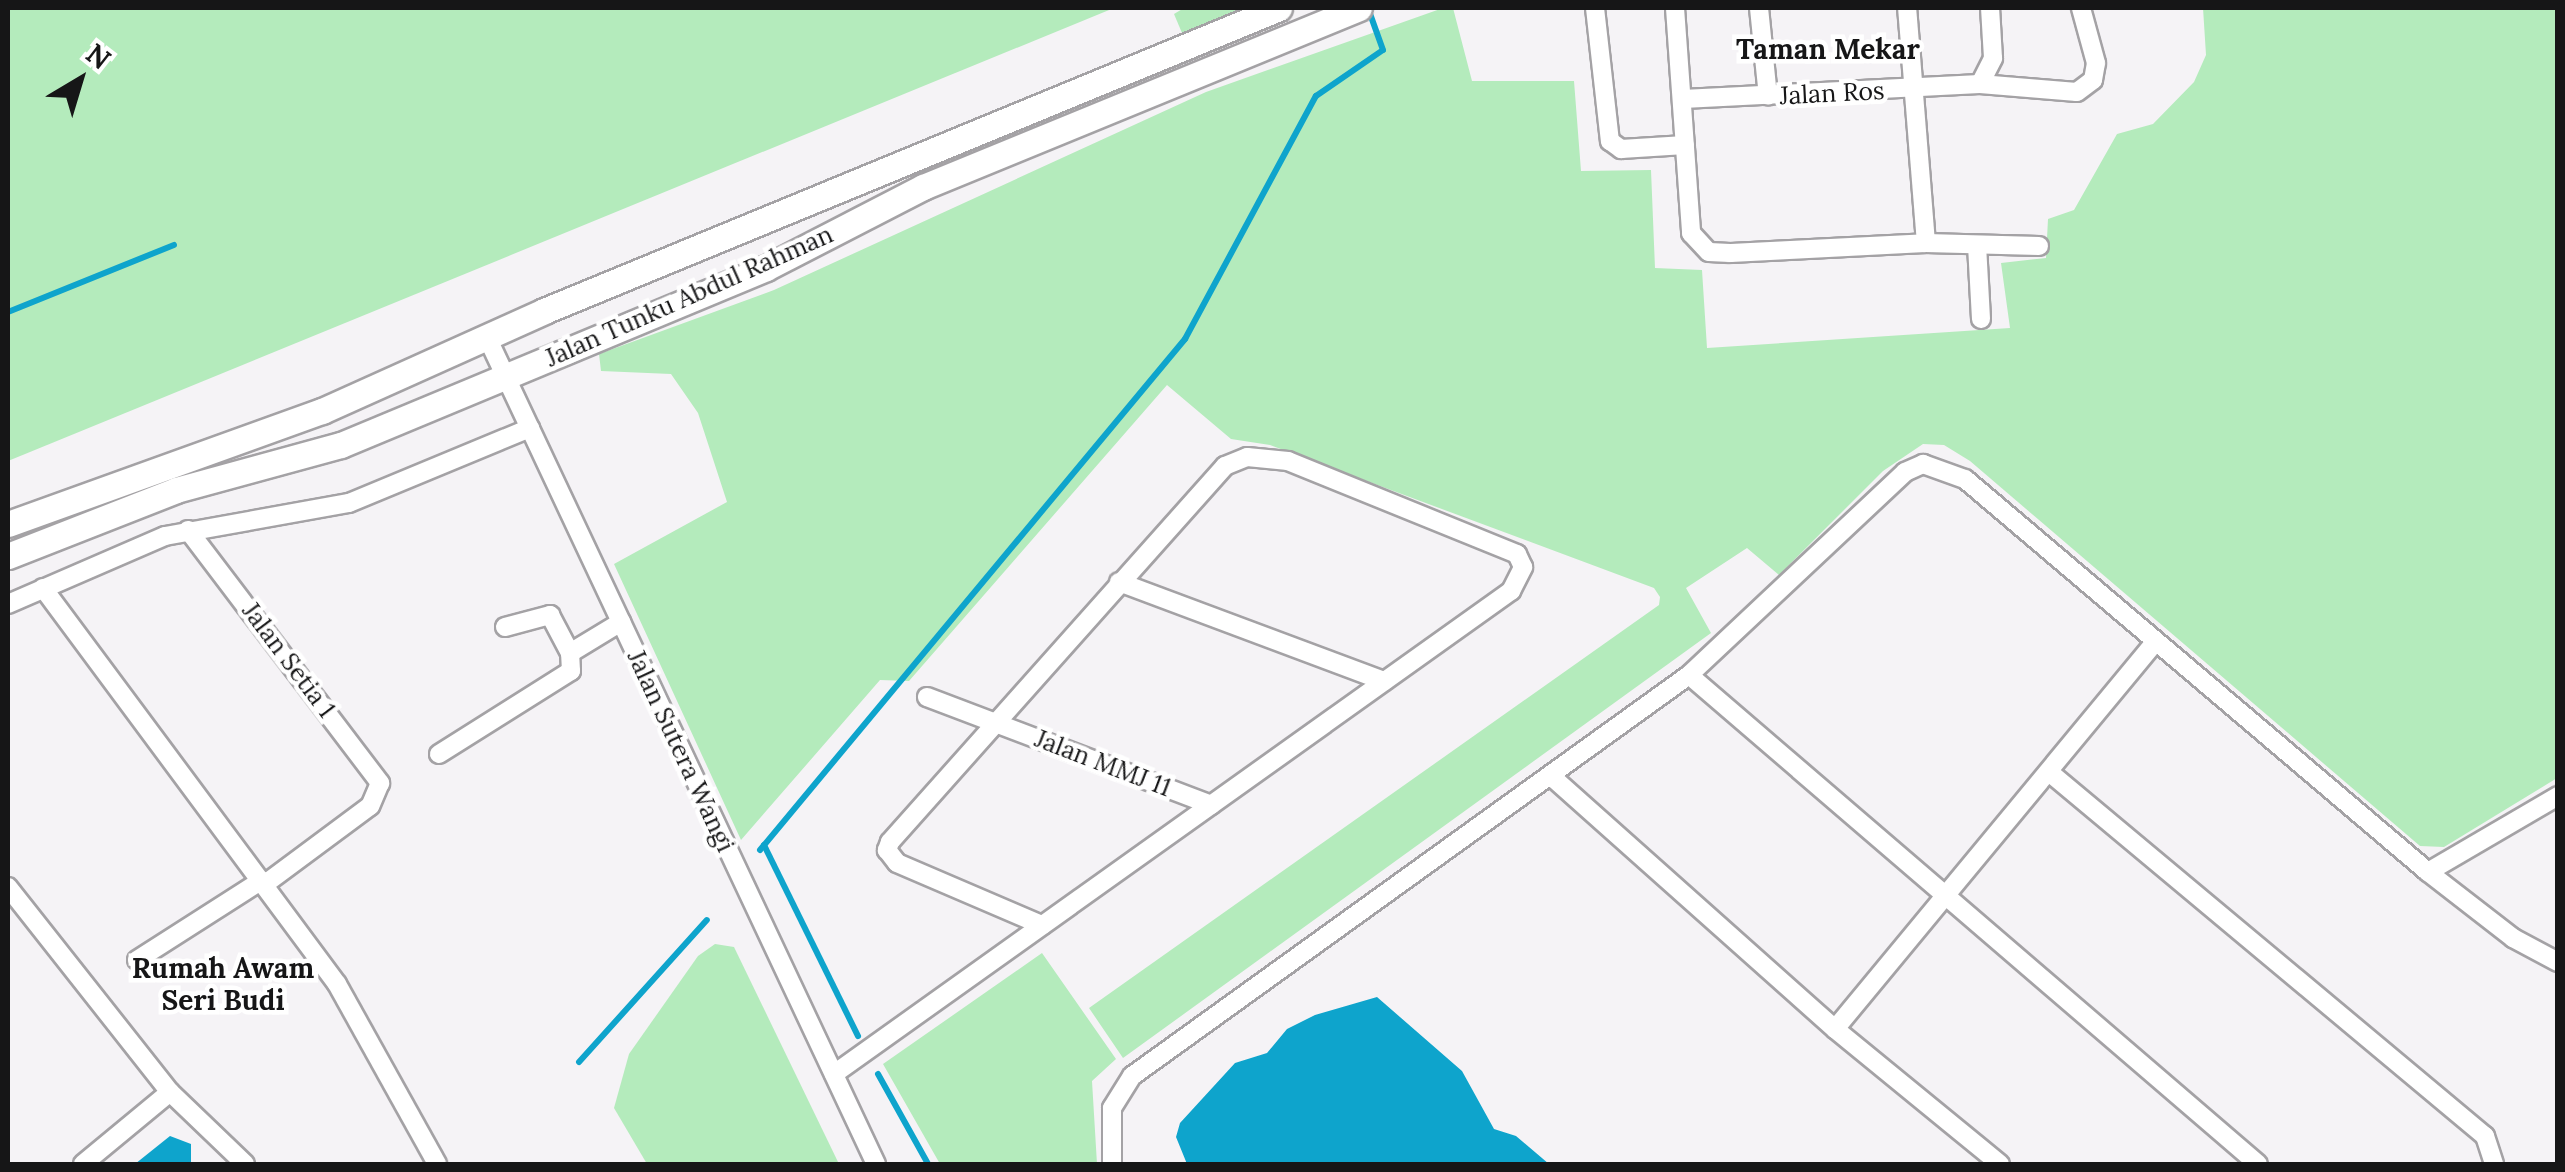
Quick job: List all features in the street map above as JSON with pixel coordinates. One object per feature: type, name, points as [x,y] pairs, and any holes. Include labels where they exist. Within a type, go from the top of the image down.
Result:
[{"type":"main road","name":"Jalan Tunku Abdul Rahman","points":[[8,524],[322,411],[487,337],[1279,8]]},
{"type":"main road","name":"Jalan Tunku Abdul Rahman","points":[[8,556],[176,490],[341,445],[766,268],[922,186],[1359,8]]},
{"type":"street","points":[[1596,8],[1610,141],[1621,149],[1685,144]]},
{"type":"street","points":[[1676,8],[1691,233],[1710,252],[1926,243],[2038,246]]},
{"type":"street","points":[[1758,8],[1768,96]]},
{"type":"street","points":[[1907,8],[1926,243]]},
{"type":"street","points":[[1980,84],[1994,58],[1990,8]]},
{"type":"street","name":"Jalan Ros","points":[[1683,99],[1980,84],[2086,89],[2096,63],[2081,8]]},
{"type":"street","points":[[1977,245],[1981,319]]},
{"type":"street","name":"Jalan Sutera Wangi","points":[[487,337],[876,1164]]},
{"type":"street","points":[[8,604],[107,556],[188,530],[349,504],[530,428]]},
{"type":"street","points":[[834,1074],[1511,590],[1524,568],[1517,554],[1288,461],[1247,457],[1208,481],[887,850],[897,864],[1042,925]]},
{"type":"street","points":[[1112,1164],[1112,1108],[1132,1076],[1344,917],[1551,776],[1689,675],[1905,472],[1923,464],[1965,479],[2154,644],[2428,872],[2513,938],[2558,962]]},
{"type":"street","name":"Jalan Setia 1","points":[[188,530],[375,771],[379,795],[263,882]]},
{"type":"street","points":[[1119,582],[1384,681]]},
{"type":"street","points":[[43,588],[352,1006],[437,1164]]},
{"type":"street","points":[[440,754],[571,670],[570,653],[550,615],[505,627]]},
{"type":"street","points":[[570,653],[621,622]]},
{"type":"street","points":[[1835,1029],[2154,644]]},
{"type":"street","points":[[1689,675],[1944,899],[2258,1164]]},
{"type":"street","name":"Jalan MMJ 11","points":[[927,697],[1211,805]]},
{"type":"street","points":[[2049,772],[2485,1136],[2494,1164]]},
{"type":"street","points":[[1551,776],[1835,1029],[2000,1164]]},
{"type":"street","points":[[2428,872],[2558,796]]},
{"type":"street","points":[[137,960],[263,882]]},
{"type":"street","points":[[8,887],[170,1092],[246,1164]]},
{"type":"street","points":[[83,1164],[170,1092]]},
{"type":"green space","points":[[8,8],[1114,8],[8,461]]},
{"type":"green space","points":[[1184,8],[1245,8],[1182,33],[1174,14]]},
{"type":"green space","points":[[1443,8],[1453,8],[1472,81],[1574,81],[1581,171],[1651,170],[1655,268],[1702,270],[1707,348],[2010,328],[2001,263],[2046,258],[2048,219],[2074,210],[2117,134],[2153,124],[2194,82],[2206,55],[2203,8],[2557,8],[2557,778],[2444,847],[2420,846],[1970,461],[1944,445],[1923,444],[1883,471],[1779,575],[1747,548],[1686,588],[1711,633],[1123,1058],[1089,1008],[1659,605],[1660,597],[1654,588],[1270,445],[1231,439],[1167,385],[909,681],[880,680],[741,840],[614,564],[727,502],[698,413],[671,374],[601,371],[599,354],[774,290],[1206,92]]},
{"type":"green space","points":[[715,944],[734,947],[839,1164],[647,1164],[614,1108],[629,1054],[698,956]]},
{"type":"green space","points":[[1042,953],[1116,1059],[1092,1081],[1097,1164],[940,1164],[883,1064]]},
{"type":"water","points":[[1377,997],[1462,1071],[1494,1129],[1516,1136],[1549,1164],[1187,1164],[1176,1137],[1180,1123],[1235,1063],[1267,1053],[1287,1029],[1315,1015]]},
{"type":"water","points":[[170,1136],[191,1144],[191,1164],[135,1164]]},
{"type":"waterway","points":[[760,850],[1185,339],[1316,96],[1383,50],[1368,8]]},
{"type":"waterway","points":[[8,312],[174,245]]},
{"type":"waterway","points":[[764,845],[858,1036]]},
{"type":"waterway","points":[[579,1062],[707,920]]},
{"type":"waterway","points":[[878,1074],[928,1164]]},
{"type":"district","name":"Taman Mekar","points":[[1828,49]]},
{"type":"district","name":"Rumah Awam Seri Budi","points":[[223,984]]}]
